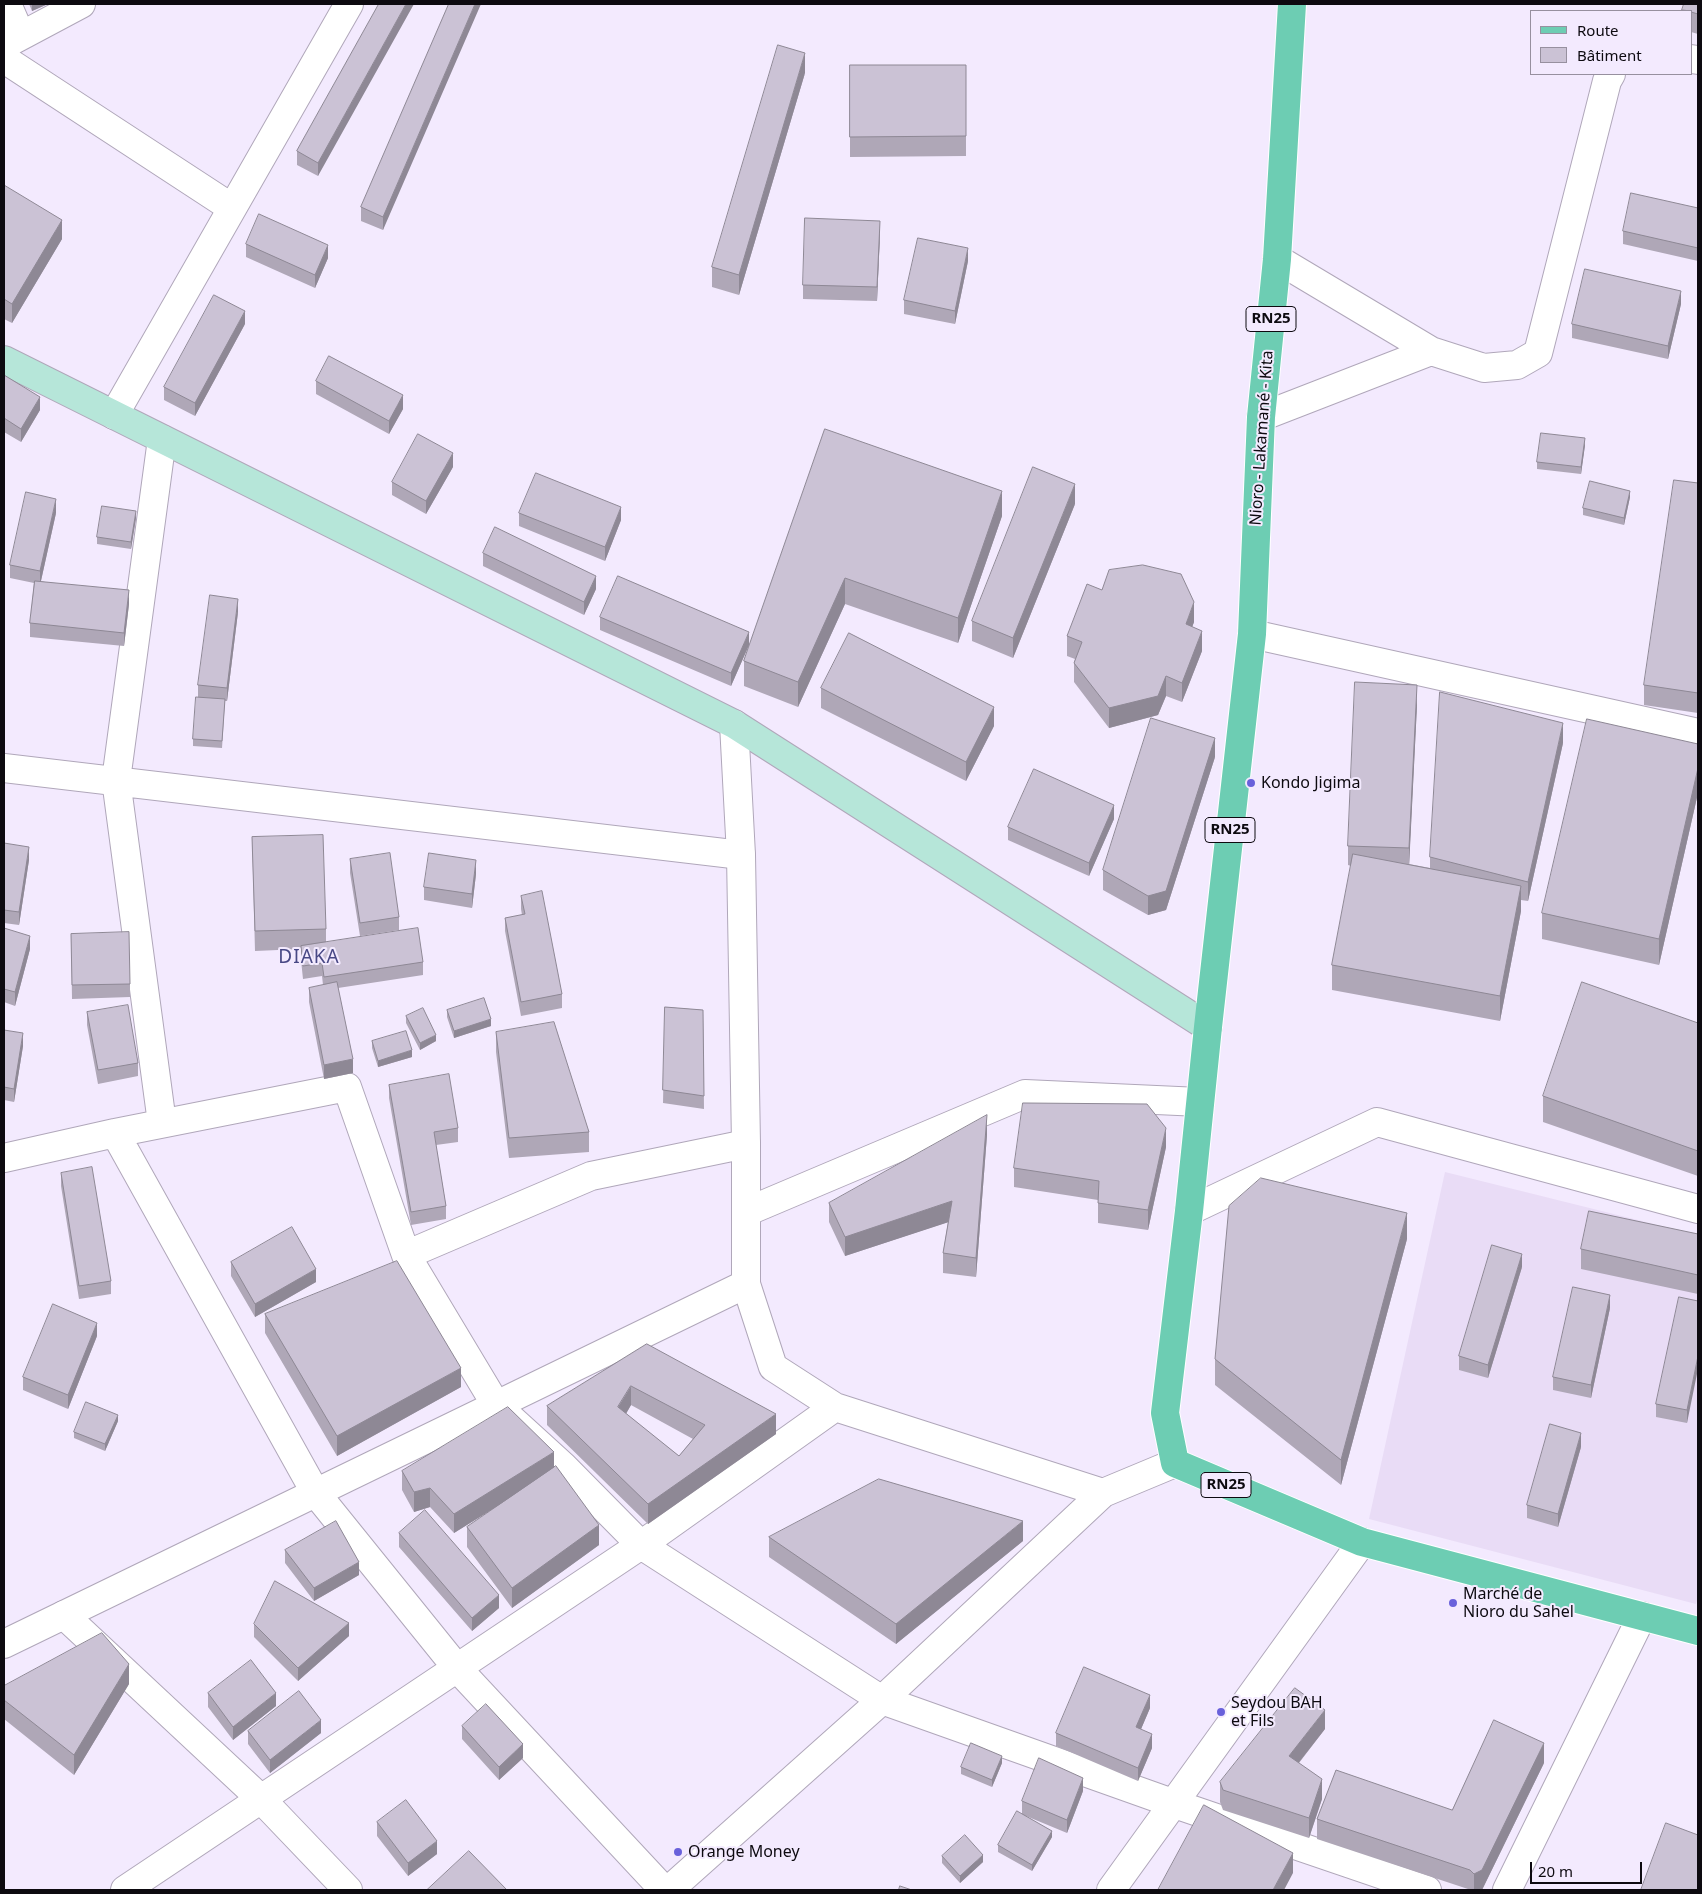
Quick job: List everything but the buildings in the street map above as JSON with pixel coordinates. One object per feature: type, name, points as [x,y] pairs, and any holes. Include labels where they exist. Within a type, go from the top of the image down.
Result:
[{"type":"main road","name":"Nioro - Lakamané - Kita","points":[[1252,634],[1261,417],[1277,260],[1292,4]]},
{"type":"main road","points":[[4,360],[734,724],[1208,1027]]},
{"type":"main road","name":"RN25","points":[[1252,634],[1208,1027],[1190,1211],[1166,1413],[1175,1463],[1362,1542],[1698,1631]]},
{"type":"street","points":[[7,4],[12,41],[81,4]]},
{"type":"street","points":[[114,415],[349,4]]},
{"type":"street","points":[[4,59],[232,208]]},
{"type":"street","points":[[1277,260],[1430,351],[1484,368],[1517,365],[1538,352],[1607,81],[1610,75]]},
{"type":"street","points":[[1261,417],[1430,351]]},
{"type":"street","points":[[162,439],[116,780],[162,1123]]},
{"type":"street","points":[[1252,634],[1698,734]]},
{"type":"street","points":[[734,724],[741,855],[746,1144],[746,1284],[773,1367],[836,1408],[1103,1493]]},
{"type":"street","points":[[4,768],[741,855]]},
{"type":"street","points":[[4,1158],[162,1123],[347,1087],[406,1255],[496,1405],[562,1466],[641,1545],[882,1700],[1172,1803],[1426,1890]]},
{"type":"street","points":[[746,1212],[1025,1094],[1200,1102]]},
{"type":"street","points":[[1190,1211],[1377,1122],[1698,1209]]},
{"type":"street","points":[[114,1133],[315,1492],[457,1668],[664,1890]]},
{"type":"street","points":[[406,1255],[592,1176],[746,1144]]},
{"type":"street","points":[[4,1644],[746,1284]]},
{"type":"street","points":[[125,1890],[641,1545],[836,1408]]},
{"type":"street","points":[[669,1890],[882,1700],[1103,1493],[1175,1463]]},
{"type":"street","points":[[1111,1890],[1362,1542]]},
{"type":"street","points":[[64,1615],[261,1799],[348,1890]]},
{"type":"street","points":[[1507,1890],[1642,1616]]},
{"type":"shaded area","points":[[1445,1172],[1698,1235],[1698,1596],[1696,1604],[1369,1519]]},
{"type":"place","name":"Kondo Jigima","points":[[1251,783]]},
{"type":"place","name":"Marché de Nioro du Sahel","points":[[1453,1603]]},
{"type":"place","name":"Seydou BAH et Fils","points":[[1221,1712]]},
{"type":"place","name":"Orange Money","points":[[678,1852]]},
{"type":"district","name":"DIAKA","points":[[309,958]]}]
